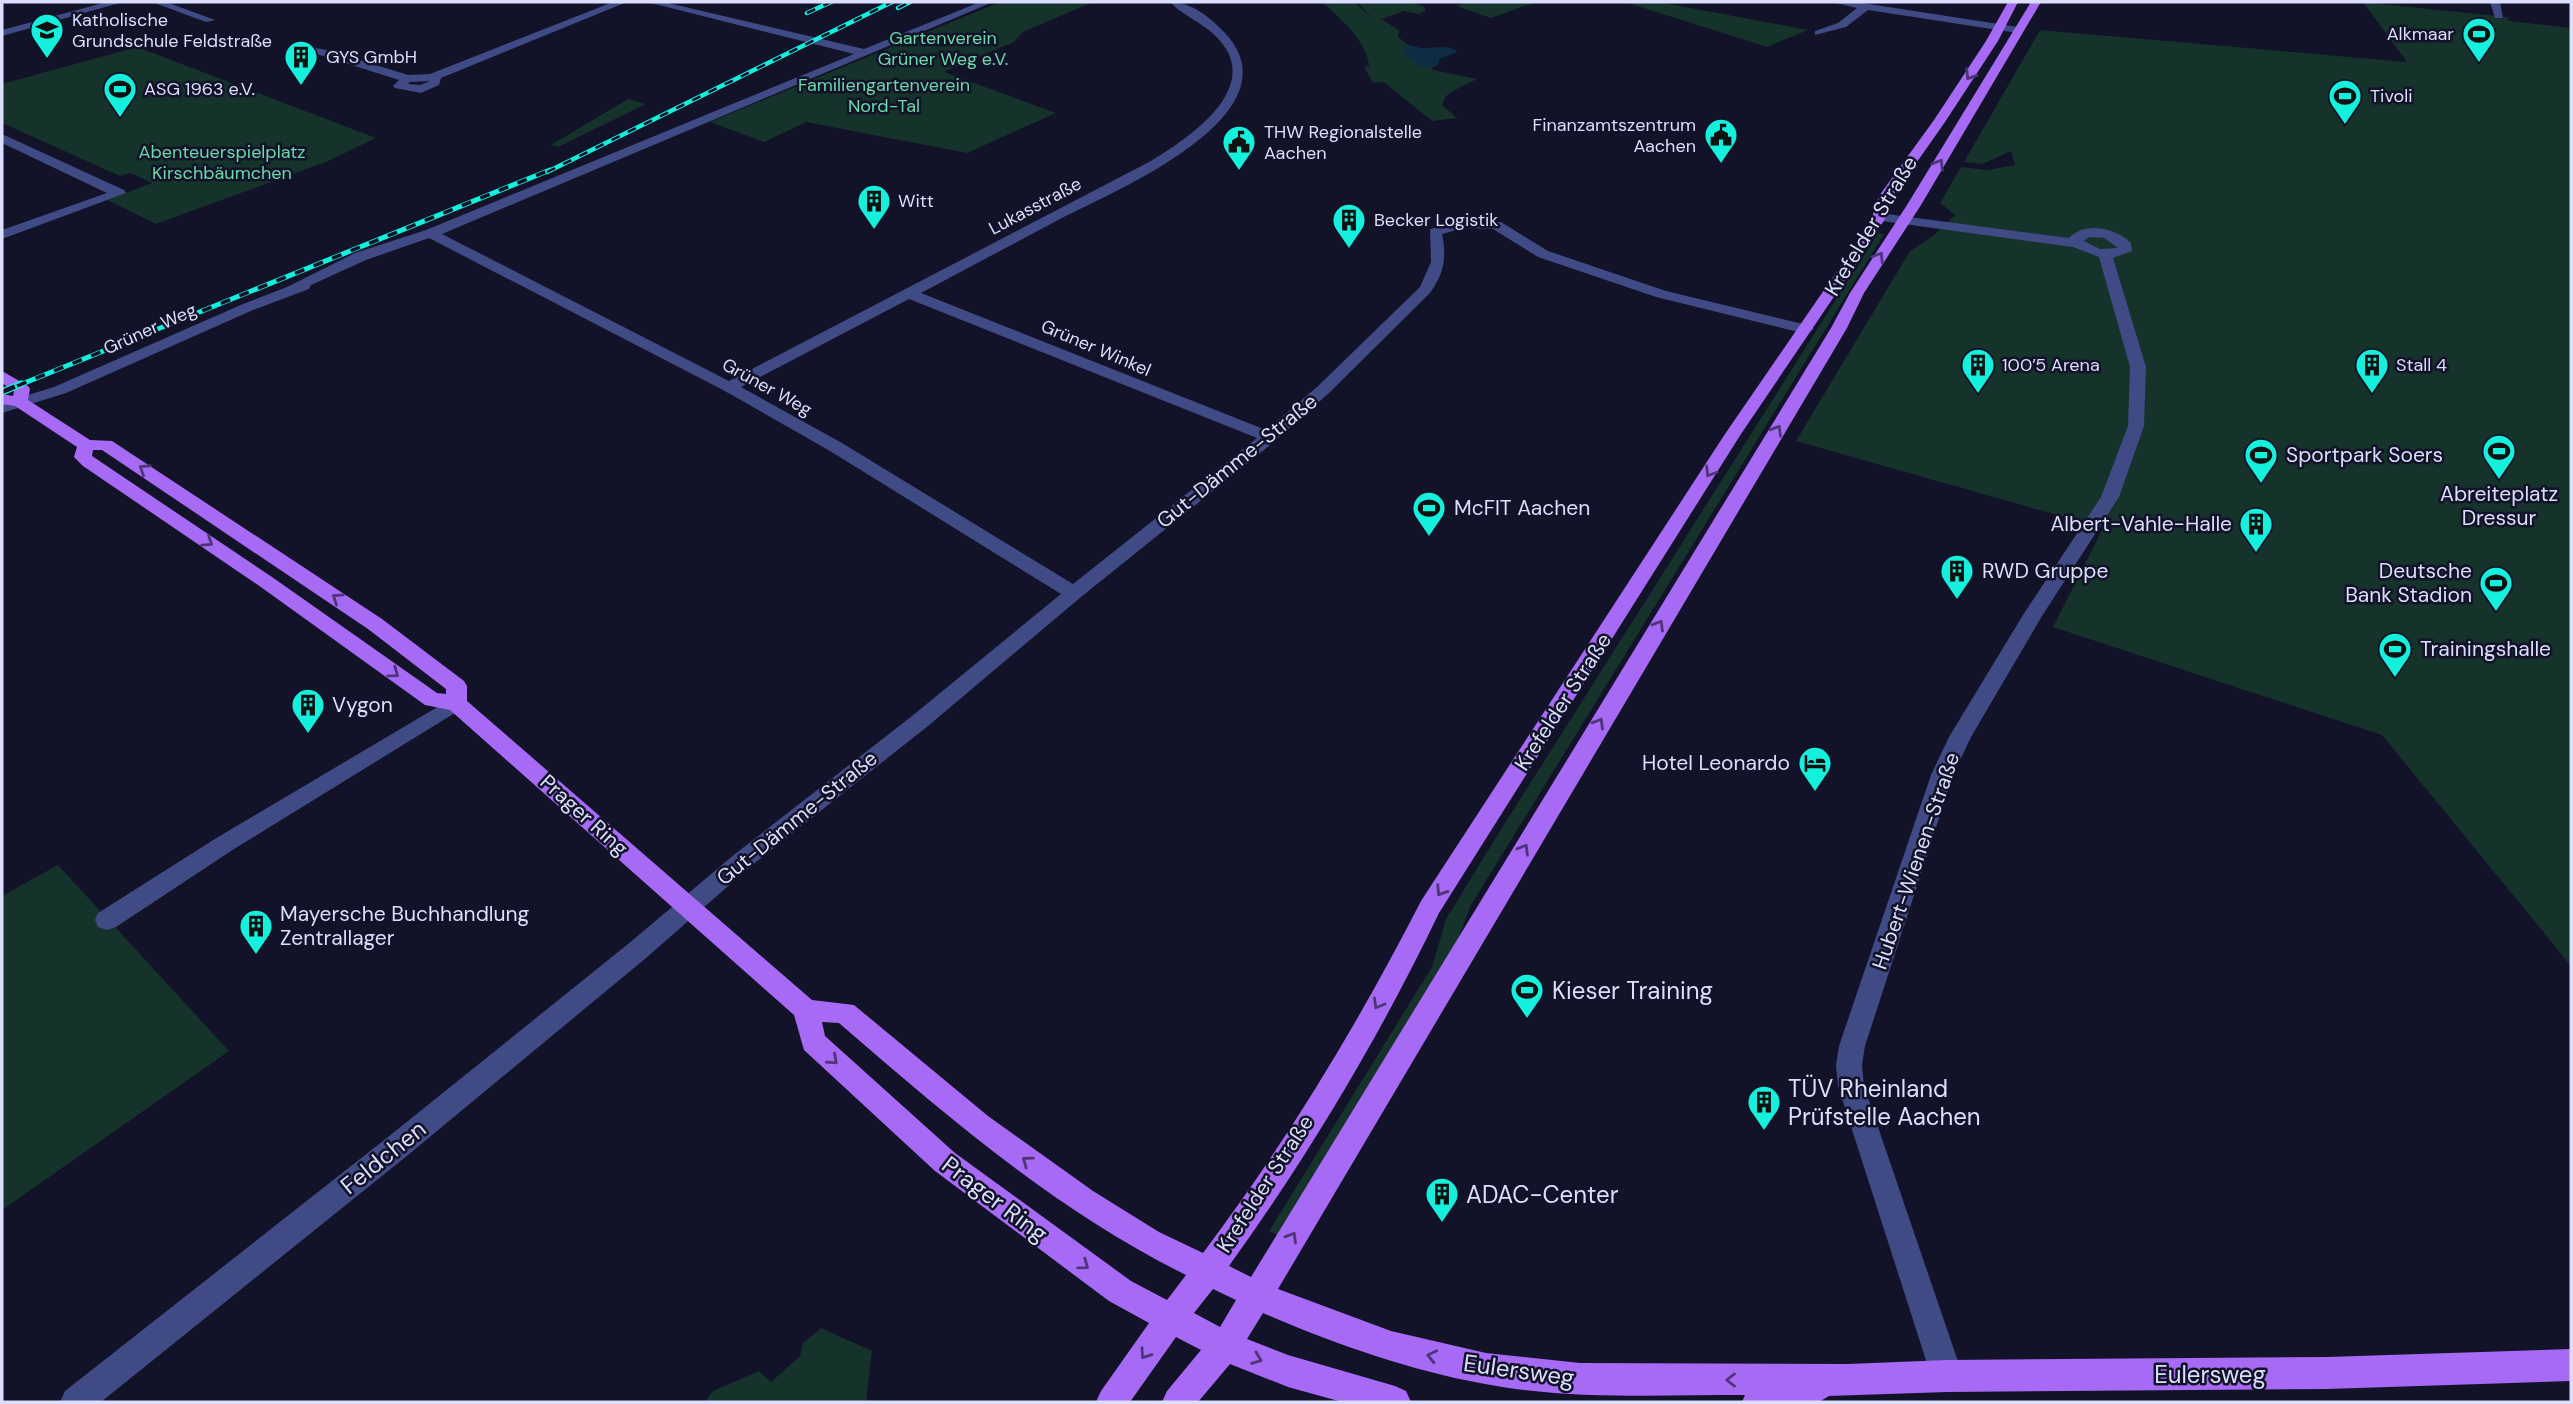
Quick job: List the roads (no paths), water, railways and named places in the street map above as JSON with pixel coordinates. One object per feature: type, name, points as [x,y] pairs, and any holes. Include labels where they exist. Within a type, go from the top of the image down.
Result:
[{"type":"main road","name":"Krefelder Straße","points":[[1178,1402],[1225,1346],[1257,1296],[1832,340],[1891,220],[1886,196],[1939,122],[2014,2]]},
{"type":"main road","name":"Krefelder Straße","points":[[1112,1402],[1170,1318],[1249,1214],[1344,1062],[1413,945],[1430,908],[1733,434],[1806,329],[1891,220],[2036,2]]},
{"type":"main road","name":"Prager Ring","points":[[2,376],[22,389],[20,402]]},
{"type":"main road","name":"Prager Ring","points":[[2,399],[20,402],[86,445],[106,445],[375,624],[457,686],[456,703]]},
{"type":"main road","name":"Prager Ring","points":[[86,445],[83,457],[89,462],[265,581],[432,700],[456,703],[806,1010],[813,1042],[945,1162],[1120,1291],[1225,1346]]},
{"type":"main road","points":[[806,1010],[845,1013],[978,1125],[1083,1201],[1149,1242],[1207,1271]]},
{"type":"main road","name":"Eulersweg","points":[[1207,1271],[1257,1296],[1318,1321],[1391,1346],[1486,1368],[1580,1379],[1848,1380],[1947,1376],[2327,1373],[2571,1365]]},
{"type":"main road","points":[[1225,1346],[1289,1371],[1395,1402]]},
{"type":"main road","name":"Eulersweg","points":[[1758,1402],[1848,1380]]},
{"type":"street","points":[[2,33],[118,2]]},
{"type":"street","points":[[157,2],[210,20]]},
{"type":"street","points":[[310,50],[407,79],[432,77],[622,2]]},
{"type":"street","points":[[652,2],[865,53]]},
{"type":"street","name":"Grüner Weg","points":[[2,408],[60,390],[293,289],[318,282],[418,242],[431,233],[988,2]]},
{"type":"street","name":"Lukasstraße","points":[[729,387],[1169,157],[1216,122],[1235,92],[1238,81],[1236,58],[1215,27],[1175,2]]},
{"type":"street","points":[[1837,2],[2018,30]]},
{"type":"street","points":[[2495,2],[2499,16]]},
{"type":"street","points":[[1819,33],[1842,25],[1864,6]]},
{"type":"street","points":[[2,138],[119,192],[2,234]]},
{"type":"street","points":[[1891,220],[2077,243],[2093,252],[2105,254],[2125,251],[2126,246],[2101,233],[2080,234],[2076,238],[2077,243]]},
{"type":"street","name":"Gut-Dämme-Straße","points":[[687,907],[825,793],[920,721],[1323,390],[1412,305],[1434,276],[1440,261],[1435,232],[1464,224],[1496,225],[1543,254],[1661,294],[1806,329]]},
{"type":"street","name":"Grüner Weg","points":[[431,233],[463,253],[729,387],[836,447],[1074,593]]},
{"type":"street","name":"Hubert-Wienen-Straße","points":[[1947,1376],[1872,1154],[1851,1086],[1849,1065],[1852,1046],[1942,775],[1953,750],[2033,615],[2110,497],[2136,426],[2138,367],[2105,254]]},
{"type":"street","name":"Grüner Winkel","points":[[908,293],[1269,437]]},
{"type":"street","points":[[107,920],[226,843],[456,703]]},
{"type":"street","name":"Feldchen","points":[[76,1402],[398,1146],[687,907]]},
{"type":"water","points":[[1409,45],[1421,48],[1445,47],[1458,52],[1439,59],[1439,64],[1429,68],[1415,63],[1403,51]]},
{"type":"railway","points":[[807,13],[831,2]]},
{"type":"railway","points":[[547,172],[892,2]]},
{"type":"railway","points":[[898,8],[910,2]]},
{"type":"railway","points":[[17,386],[550,170]]},
{"type":"railway","points":[[2,392],[21,384]]},
{"type":"place","name":"Katholische Grundschule Feldstraße","points":[[47,60]]},
{"type":"place","name":"Alkmaar","points":[[2479,64]]},
{"type":"place","name":"GYS GmbH","points":[[301,87]]},
{"type":"place","name":"ASG 1963 e.V.","points":[[120,119]]},
{"type":"place","name":"Tivoli","points":[[2345,126]]},
{"type":"place","name":"Finanzamtszentrum Aachen","points":[[1721,165]]},
{"type":"place","name":"THW Regionalstelle Aachen","points":[[1239,172]]},
{"type":"place","name":"Witt","points":[[874,231]]},
{"type":"place","name":"Becker Logistik","points":[[1349,250]]},
{"type":"place","name":"100’5 Arena","points":[[1978,395]]},
{"type":"place","name":"Stall 4","points":[[2372,395]]},
{"type":"place","name":"Abreiteplatz Dressur","points":[[2499,481]]},
{"type":"place","name":"Sportpark Soers","points":[[2261,485]]},
{"type":"place","name":"McFIT Aachen","points":[[1429,538]]},
{"type":"place","name":"Albert-Vahle-Halle","points":[[2256,554]]},
{"type":"place","name":"RWD Gruppe","points":[[1957,601]]},
{"type":"place","name":"Deutsche Bank Stadion","points":[[2496,613]]},
{"type":"place","name":"Trainingshalle","points":[[2395,679]]},
{"type":"place","name":"Vygon","points":[[308,735]]},
{"type":"place","name":"Hotel Leonardo","points":[[1815,793]]},
{"type":"place","name":"Mayersche Buchhandlung Zentrallager","points":[[256,956]]},
{"type":"place","name":"Kieser Training","points":[[1527,1020]]},
{"type":"place","name":"TÜV Rheinland Prüfstelle Aachen","points":[[1764,1132]]},
{"type":"place","name":"ADAC-Center","points":[[1442,1224]]},
{"type":"park label","name":"Gartenverein Grüner Weg e.V.","points":[[943,48]]},
{"type":"park label","name":"Familiengartenverein Nord-Tal","points":[[884,95]]},
{"type":"park label","name":"Abenteuerspielplatz Kirschbäumchen","points":[[222,162]]}]
